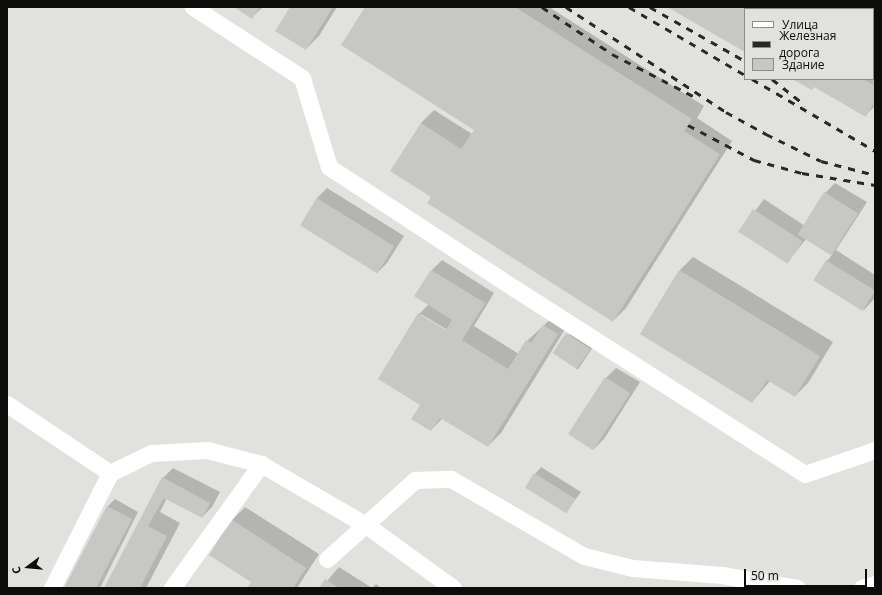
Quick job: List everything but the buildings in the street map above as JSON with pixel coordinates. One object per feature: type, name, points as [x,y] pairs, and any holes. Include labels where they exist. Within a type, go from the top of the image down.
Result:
[{"type":"lane","points":[[193,7],[302,78],[329,167],[514,288],[805,474],[875,450]]},
{"type":"lane","points":[[7,404],[110,473]]},
{"type":"lane","points":[[52,588],[110,473],[151,453],[207,450],[261,464],[366,525],[453,588]]},
{"type":"lane","points":[[172,588],[261,464]]},
{"type":"lane","points":[[327,559],[415,480],[451,479],[584,556],[633,568],[722,576],[785,584],[797,588]]},
{"type":"lane","points":[[862,588],[875,584]]},
{"type":"railway","points":[[542,7],[612,54],[693,96]]},
{"type":"railway","points":[[566,7],[726,112],[766,134],[821,161],[875,175]]},
{"type":"railway","points":[[629,7],[744,74]]},
{"type":"railway","points":[[650,7],[744,60]]},
{"type":"railway","points":[[754,80],[875,151]]},
{"type":"railway","points":[[773,80],[805,105]]},
{"type":"railway","points":[[688,125],[754,160],[802,173],[875,185]]}]
